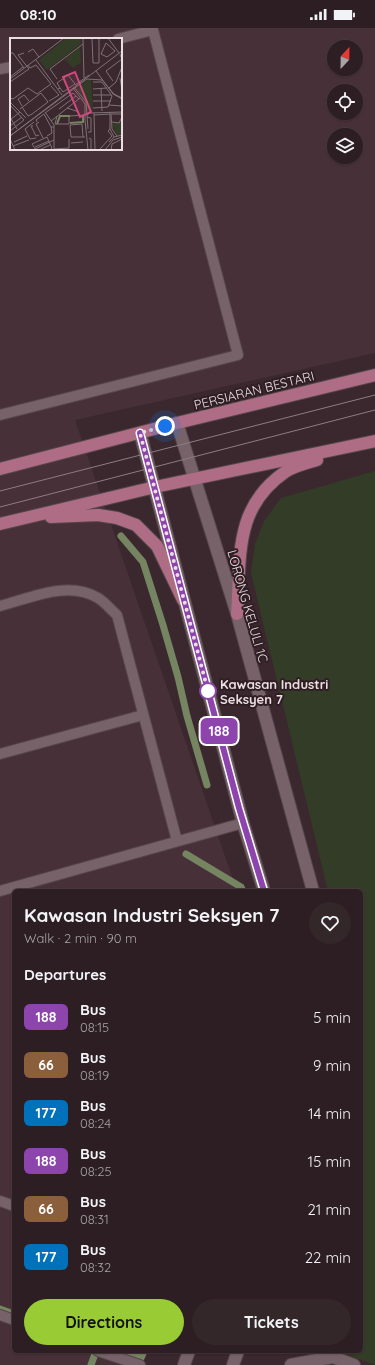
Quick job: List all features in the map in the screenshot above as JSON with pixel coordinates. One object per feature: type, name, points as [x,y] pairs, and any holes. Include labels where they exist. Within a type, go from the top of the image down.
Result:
[{"type":"main road","name":"PERSIARAN BESTARI","points":[[0,469],[177,423],[375,375]]},
{"type":"main road","points":[[0,524],[155,487],[375,441]]},
{"type":"main road","points":[[237,614],[242,532],[260,494],[286,472],[359,445]]},
{"type":"main road","points":[[21,518],[98,515],[117,518],[136,526],[157,546],[183,600]]},
{"type":"street","name":"LORONG KELULI 1C","points":[[177,423],[237,614],[312,889]]},
{"type":"street","points":[[140,433],[183,600],[263,889]]},
{"type":"street","points":[[184,1365],[188,1353]]},
{"type":"street","points":[[232,1365],[237,1353]]},
{"type":"street","points":[[291,1365],[333,1357],[354,1365]]},
{"type":"lane","points":[[0,415],[238,355],[153,30],[122,38]]},
{"type":"lane","points":[[0,69],[10,67]]},
{"type":"lane","points":[[0,606],[54,591],[79,590],[99,598],[117,615],[177,841]]},
{"type":"lane","points":[[0,754],[143,715]]},
{"type":"lane","points":[[0,891],[244,823]]},
{"type":"lane","points":[[0,1201],[12,1205]]},
{"type":"lane","points":[[0,1315],[12,1319]]},
{"type":"lane","points":[[100,1353],[110,1361],[140,1365]]},
{"type":"shaded area","points":[[0,28],[375,28],[375,353],[75,420],[236,889],[12,889],[12,1353],[134,1353],[130,1365],[0,1365]]},
{"type":"green space","points":[[375,471],[375,1365],[343,1353],[363,1353],[363,889],[328,889],[251,573],[255,544],[264,521],[281,498]]},
{"type":"waterway","points":[[121,536],[143,562],[178,677],[187,716],[207,785]]},
{"type":"waterway","points":[[186,854],[242,889]]},
{"type":"waterway","points":[[0,1309],[12,1313]]},
{"type":"waterway","points":[[91,1365],[95,1353]]},
{"type":"waterway","points":[[127,1353],[141,1358],[143,1353]]},
{"type":"tram line","points":[[0,491],[375,395]]},
{"type":"tram line","points":[[0,507],[375,410]]},
{"type":"bus line","name":"188","points":[[140,433],[239,808],[263,889]]},
{"type":"place","name":"Kawasan Industri Seksyen 7","points":[[208,691]]},
{"type":"route","points":[[165,426],[140,433],[208,691]]}]
